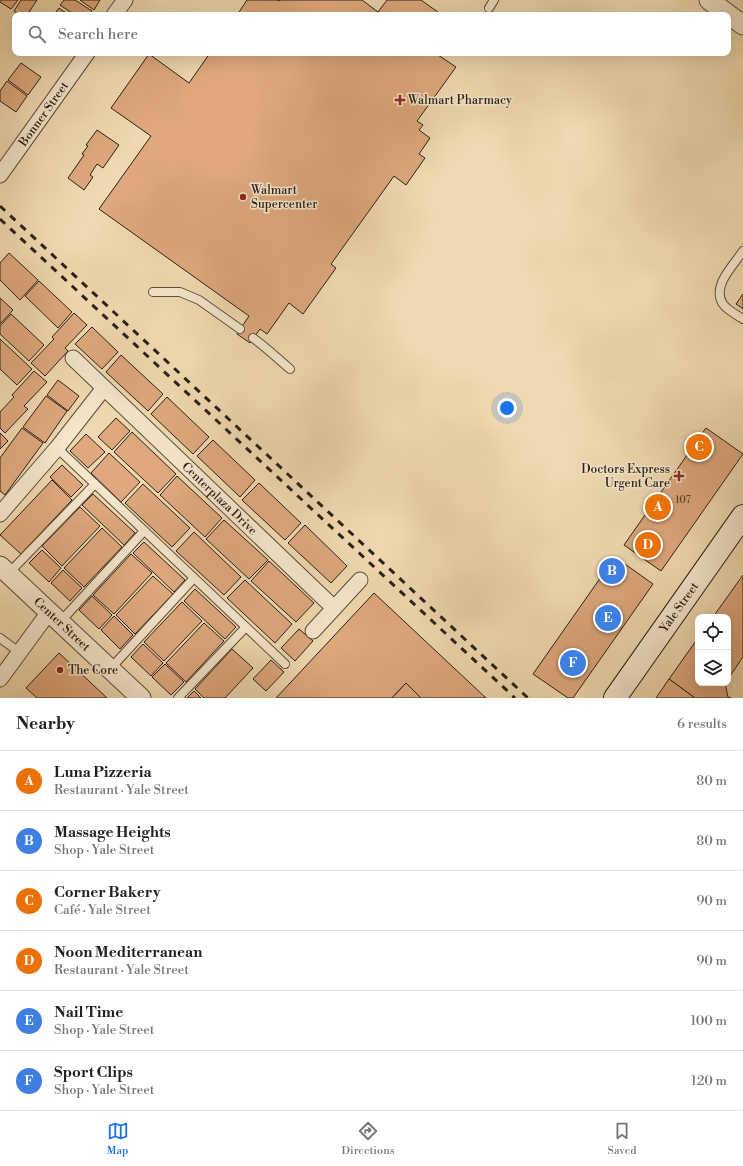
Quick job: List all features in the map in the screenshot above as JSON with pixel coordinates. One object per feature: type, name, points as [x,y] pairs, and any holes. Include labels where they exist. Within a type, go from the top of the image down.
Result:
[{"type":"main road","name":"Yale Street","points":[[615,698],[743,516]]},
{"type":"street","points":[[116,12],[125,0]]},
{"type":"street","points":[[709,0],[725,12]]},
{"type":"street","points":[[731,16],[743,25]]},
{"type":"street","name":"Bonner Street","points":[[0,175],[85,56]]},
{"type":"street","name":"Centerplaza Drive","points":[[73,358],[334,608]]},
{"type":"street","points":[[0,514],[57,448],[104,388]]},
{"type":"street","name":"Center Street","points":[[4,570],[141,698]]},
{"type":"street","points":[[313,631],[360,580]]},
{"type":"street","points":[[0,679],[19,652],[54,617]]},
{"type":"lane","points":[[489,8],[494,0]]},
{"type":"lane","points":[[743,251],[721,283],[719,292],[722,303],[743,319]]},
{"type":"lane","points":[[153,292],[180,292],[199,300],[240,329]]},
{"type":"lane","points":[[254,338],[290,369]]},
{"type":"lane","points":[[57,448],[286,664]]},
{"type":"lane","points":[[4,570],[94,484]]},
{"type":"lane","points":[[54,617],[144,531]]},
{"type":"lane","points":[[110,669],[194,578]]},
{"type":"lane","points":[[178,698],[246,627]]},
{"type":"lane","points":[[0,638],[19,652]]},
{"type":"building","points":[[0,0],[18,0],[11,9],[0,2]]},
{"type":"building","points":[[21,0],[37,0],[29,12],[14,11]]},
{"type":"building","points":[[64,0],[75,0],[92,11],[70,12],[60,5]]},
{"type":"building","points":[[80,0],[100,0],[94,10]]},
{"type":"building","points":[[247,0],[362,0],[378,12],[239,12]]},
{"type":"building","points":[[387,0],[421,0],[438,12],[378,12]]},
{"type":"building","points":[[59,8],[65,12],[56,12]]},
{"type":"building","name":"Walmart Supercenter","points":[[148,56],[152,56],[189,83],[208,56],[440,56],[456,67],[417,121],[423,125],[419,130],[430,138],[419,154],[425,158],[406,185],[394,176],[331,264],[336,268],[303,314],[289,303],[267,334],[260,329],[250,343],[237,334],[249,316],[99,209],[151,136],[111,108]]},
{"type":"building","points":[[21,63],[41,77],[28,95],[8,80]]},
{"type":"building","points":[[7,81],[27,96],[16,112],[0,101],[0,91]]},
{"type":"building","points":[[97,130],[119,145],[103,168],[97,164],[90,175],[93,177],[84,190],[68,178],[84,155],[82,154],[88,146],[86,145]]},
{"type":"building","points":[[9,253],[38,280],[20,300],[0,280],[0,263]]},
{"type":"building","points":[[39,281],[72,312],[58,328],[25,296]]},
{"type":"building","points":[[743,294],[743,309],[736,304]]},
{"type":"building","points":[[0,298],[13,310],[0,324]]},
{"type":"building","points":[[74,313],[87,325],[65,348],[68,351],[45,376],[31,363],[54,339],[52,337]]},
{"type":"building","points":[[11,314],[44,345],[29,361],[0,334],[0,326]]},
{"type":"building","points":[[92,327],[118,352],[102,369],[75,344]]},
{"type":"building","points":[[0,339],[32,369],[17,385],[0,369]]},
{"type":"building","points":[[121,355],[163,394],[148,411],[106,372]]},
{"type":"building","points":[[34,371],[47,382],[24,406],[28,409],[5,433],[0,428],[0,412],[14,397],[12,395]]},
{"type":"building","points":[[58,380],[79,396],[68,411],[47,395]]},
{"type":"building","points":[[46,396],[67,411],[45,443],[23,427]]},
{"type":"building","points":[[167,397],[209,437],[193,454],[151,414]]},
{"type":"building","points":[[116,418],[130,431],[112,450],[98,437]]},
{"type":"building","points":[[22,428],[43,443],[5,495],[0,491],[0,458]]},
{"type":"building","points":[[706,428],[743,454],[661,571],[624,545]]},
{"type":"building","points":[[132,432],[176,474],[158,493],[114,452]]},
{"type":"building","points":[[0,433],[8,441],[0,449]]},
{"type":"building","points":[[86,434],[105,452],[88,468],[70,451]]},
{"type":"building","points":[[213,440],[255,480],[240,497],[197,456]]},
{"type":"building","points":[[109,453],[140,482],[121,502],[91,473]]},
{"type":"building","points":[[62,465],[83,485],[71,497],[50,477]]},
{"type":"building","points":[[177,476],[222,518],[205,537],[160,495]]},
{"type":"building","points":[[52,480],[72,500],[21,554],[0,535]]},
{"type":"building","points":[[259,483],[301,523],[285,540],[242,500]]},
{"type":"building","points":[[143,484],[190,528],[172,547],[125,503]]},
{"type":"building","points":[[93,494],[135,533],[124,545],[82,505]]},
{"type":"building","points":[[80,507],[100,526],[62,566],[42,546]]},
{"type":"building","points":[[224,520],[268,560],[249,579],[206,539]]},
{"type":"building","points":[[305,525],[347,566],[331,583],[288,543]]},
{"type":"building","points":[[102,528],[122,547],[84,587],[64,568]]},
{"type":"building","points":[[194,532],[241,577],[224,595],[176,551]]},
{"type":"building","points":[[144,542],[185,580],[174,592],[133,553]]},
{"type":"building","points":[[42,550],[61,568],[49,582],[29,563]]},
{"type":"building","points":[[131,554],[152,573],[114,614],[93,595]]},
{"type":"building","points":[[615,557],[653,584],[573,698],[568,698],[533,674]]},
{"type":"building","points":[[269,561],[314,603],[296,622],[251,581]]},
{"type":"building","points":[[63,570],[82,588],[70,601],[51,583]]},
{"type":"building","points":[[743,575],[743,657],[731,675],[731,614],[715,614]]},
{"type":"building","points":[[153,576],[173,594],[135,634],[116,615]]},
{"type":"building","points":[[245,580],[292,624],[275,643],[227,598]]},
{"type":"building","points":[[195,589],[236,627],[225,639],[184,601]]},
{"type":"building","points":[[374,593],[486,698],[421,698],[406,683],[392,698],[276,698]]},
{"type":"building","points":[[92,596],[112,615],[99,629],[79,610]]},
{"type":"building","points":[[182,602],[202,621],[164,661],[144,642]]},
{"type":"building","points":[[114,616],[133,635],[120,649],[101,630]]},
{"type":"building","points":[[204,623],[224,641],[186,682],[166,663]]},
{"type":"building","points":[[299,629],[313,641],[295,661],[281,648]]},
{"type":"building","points":[[695,642],[695,686],[726,686],[728,697],[731,698],[695,698],[669,679]]},
{"type":"building","points":[[143,644],[163,663],[151,676],[131,657]]},
{"type":"building","points":[[232,649],[253,668],[225,698],[204,698],[195,689]]},
{"type":"building","name":"The Core","points":[[59,653],[107,698],[37,698],[26,688]]},
{"type":"building","points":[[271,660],[284,672],[266,691],[253,679]]},
{"type":"building","points":[[165,664],[184,682],[171,695],[152,677]]},
{"type":"building","points":[[669,679],[695,698],[656,698]]},
{"type":"building","points":[[406,683],[421,698],[392,698]]},
{"type":"building","points":[[194,691],[201,698],[187,698]]},
{"type":"railway","points":[[0,206],[528,698]]},
{"type":"railway","points":[[0,219],[515,698]]},
{"type":"place","name":"Walmart Pharmacy","points":[[400,100]]},
{"type":"place","name":"Walmart Supercenter","points":[[243,197]]},
{"type":"place","name":"Corner Bakery","points":[[699,447]]},
{"type":"place","name":"Doctors Express Urgent Care","points":[[679,476]]},
{"type":"place","name":"Luna Pizzeria","points":[[658,507]]},
{"type":"place","name":"Noon Mediterranean","points":[[648,545]]},
{"type":"place","name":"Massage Heights","points":[[612,571]]},
{"type":"place","name":"Nail Time","points":[[608,618]]},
{"type":"place","name":"Sport Clips","points":[[573,663]]},
{"type":"place","name":"The Core","points":[[60,670]]}]
